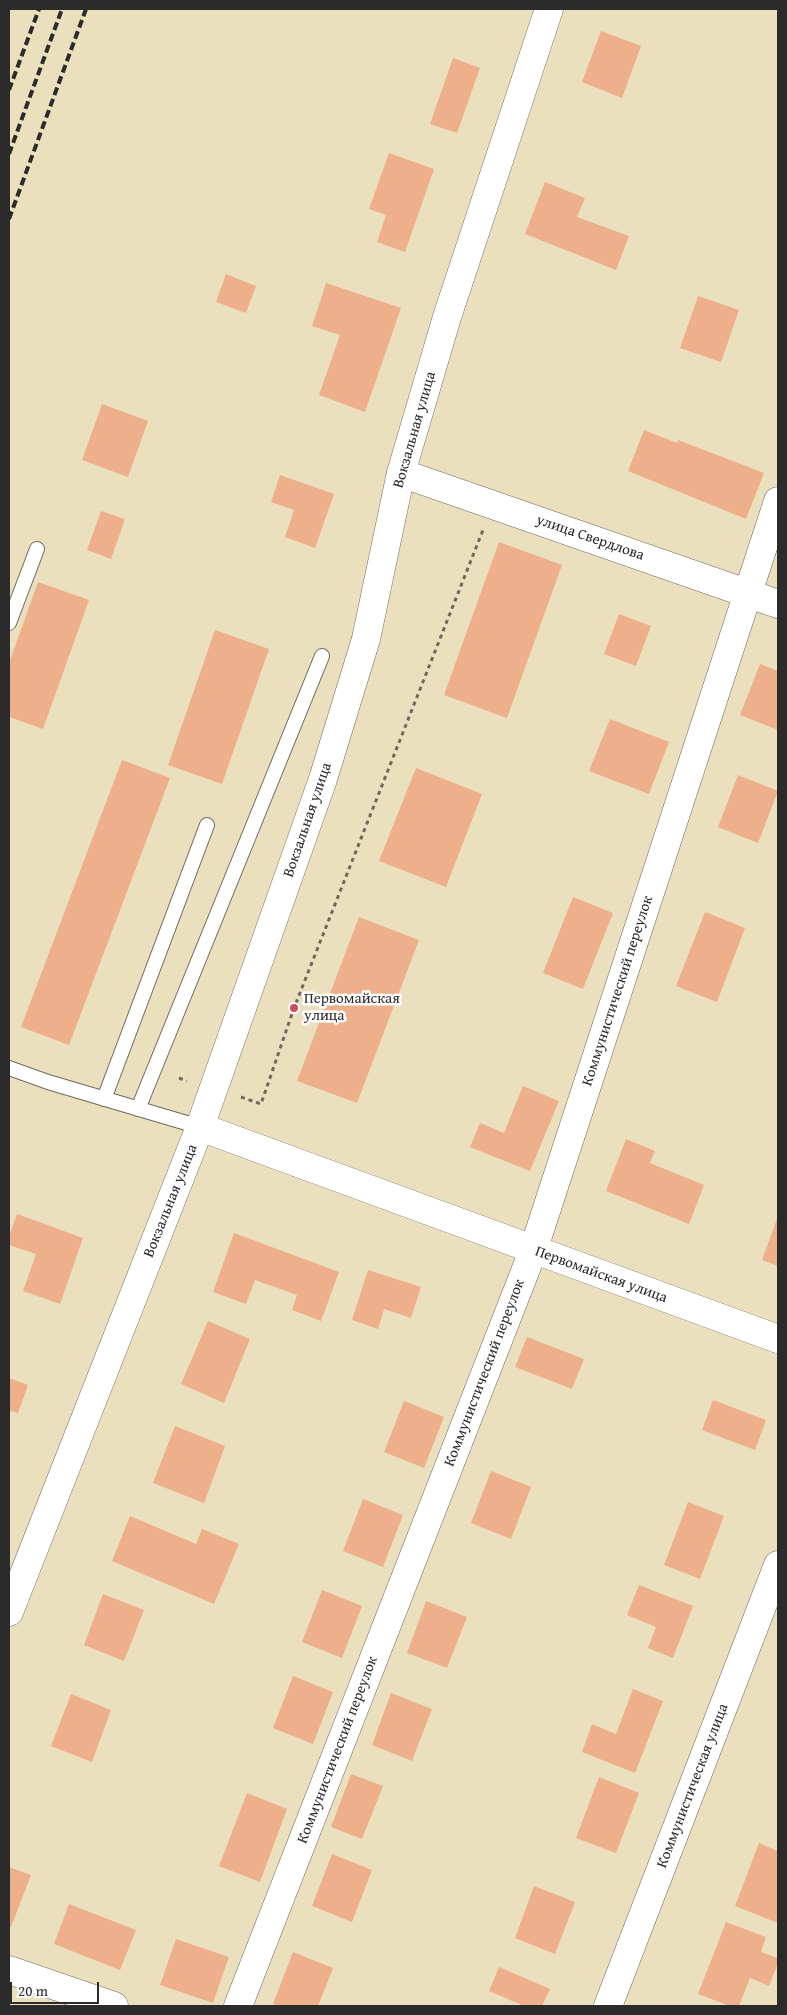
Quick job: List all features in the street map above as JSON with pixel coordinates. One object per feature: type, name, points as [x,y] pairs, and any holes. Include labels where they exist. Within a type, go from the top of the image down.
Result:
[{"type":"street","name":"Вокзальная улица","points":[[9,1612],[200,1127],[323,779],[366,639],[401,473],[447,317],[549,9]]},
{"type":"street","name":"улица Свердлова","points":[[401,473],[778,604]]},
{"type":"street","name":"Коммунистический переулок","points":[[238,2006],[533,1251],[778,501]]},
{"type":"street","name":"Первомайская улица","points":[[200,1127],[533,1251],[778,1339]]},
{"type":"street","name":"Коммунистическая улица","points":[[608,2006],[778,1566]]},
{"type":"street","points":[[9,1970],[114,2006]]},
{"type":"lane","points":[[9,623],[37,549]]},
{"type":"lane","points":[[138,1109],[322,656]]},
{"type":"lane","points":[[104,1099],[207,826]]},
{"type":"lane","points":[[9,1068],[104,1099],[200,1127]]},
{"type":"path","points":[[179,1078],[261,1104],[294,1008],[483,530]]},
{"type":"building","points":[[601,31],[641,46],[622,98],[582,82]]},
{"type":"building","points":[[453,58],[480,68],[457,133],[430,124]]},
{"type":"building","points":[[389,153],[434,169],[405,252],[377,242],[386,215],[369,209]]},
{"type":"building","points":[[545,182],[585,198],[577,217],[629,236],[616,270],[525,234]]},
{"type":"building","points":[[226,274],[256,286],[246,313],[216,302]]},
{"type":"building","points":[[326,283],[401,308],[365,412],[319,395],[340,335],[312,326]]},
{"type":"building","points":[[698,296],[739,310],[721,362],[680,348]]},
{"type":"building","points":[[102,404],[148,421],[128,477],[82,460]]},
{"type":"building","points":[[644,430],[677,443],[678,440],[764,473],[746,519],[628,471]]},
{"type":"building","points":[[280,475],[334,494],[315,548],[285,537],[294,510],[271,502]]},
{"type":"building","points":[[101,511],[125,519],[111,559],[87,550]]},
{"type":"building","points":[[499,542],[562,565],[507,718],[444,695]]},
{"type":"building","points":[[38,582],[89,600],[43,729],[9,717],[9,663]]},
{"type":"building","points":[[619,614],[651,626],[636,666],[604,654]]},
{"type":"building","points":[[215,630],[269,649],[222,784],[168,765]]},
{"type":"building","points":[[760,664],[778,671],[778,730],[740,715]]},
{"type":"building","points":[[610,719],[669,742],[649,794],[589,771]]},
{"type":"building","points":[[122,760],[170,778],[69,1045],[21,1027]]},
{"type":"building","points":[[416,768],[482,794],[446,887],[379,861]]},
{"type":"building","points":[[738,775],[778,791],[758,843],[718,827]]},
{"type":"building","points":[[573,897],[613,913],[583,989],[543,973]]},
{"type":"building","points":[[705,912],[745,928],[717,1002],[676,986]]},
{"type":"building","points":[[359,917],[419,940],[357,1103],[297,1081]]},
{"type":"building","points":[[523,1086],[559,1101],[530,1171],[470,1147],[480,1123],[504,1133]]},
{"type":"building","points":[[626,1139],[655,1151],[650,1163],[704,1185],[689,1224],[606,1191]]},
{"type":"building","points":[[17,1214],[83,1238],[60,1304],[23,1291],[36,1254],[9,1245],[9,1237]]},
{"type":"building","points":[[778,1216],[778,1266],[762,1260]]},
{"type":"building","points":[[234,1233],[339,1272],[321,1321],[292,1310],[297,1295],[255,1280],[246,1304],[213,1292]]},
{"type":"building","points":[[368,1270],[421,1287],[411,1318],[384,1309],[378,1329],[352,1320]]},
{"type":"building","points":[[208,1321],[250,1339],[224,1403],[181,1384]]},
{"type":"building","points":[[527,1337],[584,1359],[572,1389],[515,1367]]},
{"type":"building","points":[[9,1378],[28,1385],[18,1413],[11,1411],[9,1416]]},
{"type":"building","points":[[713,1400],[766,1420],[755,1450],[702,1430]]},
{"type":"building","points":[[404,1401],[444,1417],[424,1468],[384,1452]]},
{"type":"building","points":[[175,1426],[225,1446],[204,1503],[153,1483]]},
{"type":"building","points":[[491,1471],[531,1487],[511,1539],[471,1523]]},
{"type":"building","points":[[363,1499],[403,1515],[383,1567],[343,1551]]},
{"type":"building","points":[[688,1502],[724,1516],[700,1579],[664,1565]]},
{"type":"building","points":[[130,1516],[196,1544],[202,1529],[239,1544],[214,1604],[112,1561]]},
{"type":"building","points":[[639,1585],[693,1606],[673,1658],[648,1648],[656,1627],[627,1615]]},
{"type":"building","points":[[322,1590],[362,1606],[342,1658],[302,1642]]},
{"type":"building","points":[[103,1594],[144,1610],[124,1661],[84,1645]]},
{"type":"building","points":[[426,1601],[467,1617],[447,1668],[407,1653]]},
{"type":"building","points":[[293,1676],[333,1692],[313,1744],[273,1728]]},
{"type":"building","points":[[633,1689],[663,1701],[635,1773],[582,1752],[592,1724],[616,1734]]},
{"type":"building","points":[[391,1693],[432,1709],[412,1761],[372,1745]]},
{"type":"building","points":[[71,1694],[111,1710],[92,1762],[51,1746]]},
{"type":"building","points":[[351,1774],[383,1786],[362,1839],[331,1827]]},
{"type":"building","points":[[599,1777],[639,1793],[616,1853],[576,1838]]},
{"type":"building","points":[[247,1793],[287,1809],[260,1882],[219,1866]]},
{"type":"building","points":[[759,1843],[778,1851],[778,1923],[735,1906]]},
{"type":"building","points":[[332,1854],[372,1870],[352,1922],[312,1906]]},
{"type":"building","points":[[9,1867],[31,1875],[11,1927],[9,1926]]},
{"type":"building","points":[[534,1886],[575,1902],[555,1954],[515,1938]]},
{"type":"building","points":[[69,1904],[136,1930],[120,1970],[54,1944]]},
{"type":"building","points":[[726,1922],[766,1937],[761,1952],[778,1958],[778,1963],[769,1986],[750,1978],[739,2006],[730,2006],[698,1994]]},
{"type":"building","points":[[176,1939],[229,1957],[213,2003],[160,1985]]},
{"type":"building","points":[[293,1952],[333,1968],[318,2006],[279,2006],[273,2004]]},
{"type":"building","points":[[499,1967],[550,1989],[542,2006],[524,2006],[489,1991]]},
{"type":"railway","points":[[9,90],[39,9]]},
{"type":"railway","points":[[9,154],[62,9]]},
{"type":"railway","points":[[9,219],[86,9]]},
{"type":"place","name":"Первомайская улица","points":[[294,1008]]}]
